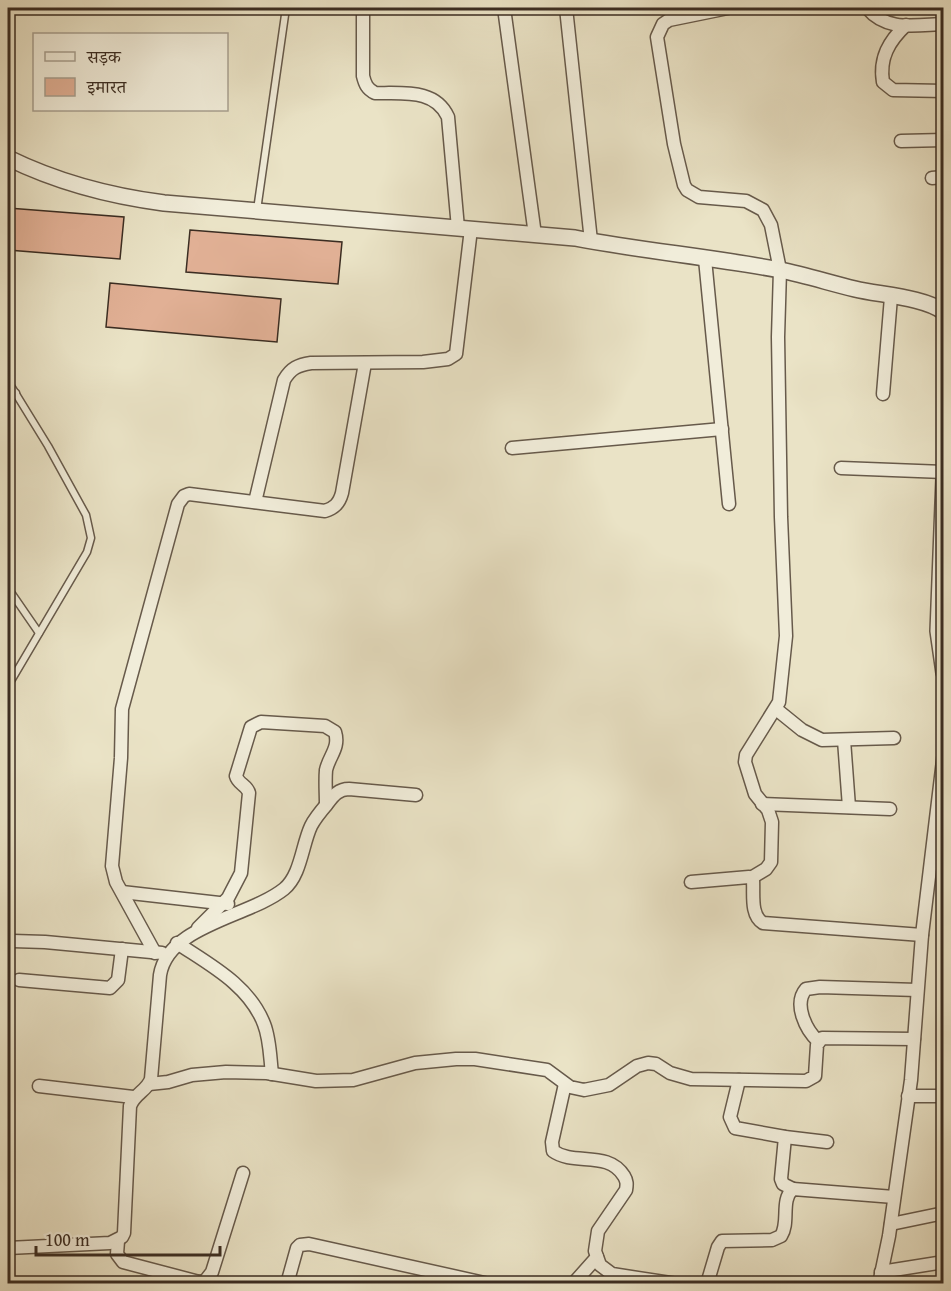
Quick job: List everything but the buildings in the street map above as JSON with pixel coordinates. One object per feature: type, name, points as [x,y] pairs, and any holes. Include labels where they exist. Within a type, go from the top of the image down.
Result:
[{"type":"street","points":[[255,502],[284,380],[289,372],[296,367],[311,363],[423,362],[448,359],[458,350],[465,229],[448,117],[443,107],[430,98],[422,95],[375,93],[365,85],[363,8]]},
{"type":"street","points":[[504,8],[535,235]]},
{"type":"street","points":[[566,8],[591,241]]},
{"type":"street","points":[[691,882],[747,876],[751,878],[762,873],[771,862],[772,822],[768,810],[753,787],[746,755],[777,710],[781,693],[786,636],[778,348],[780,270],[771,225],[763,210],[746,201],[699,197],[687,190],[674,144],[657,46],[658,30],[674,13],[728,8]]},
{"type":"street","points":[[867,8],[886,23],[944,24]]},
{"type":"street","points":[[906,25],[892,38],[886,50],[883,82],[893,90],[944,92]]},
{"type":"street","points":[[901,141],[944,140]]},
{"type":"street","points":[[8,158],[46,174],[122,197],[164,203],[591,241],[780,270],[891,297],[910,298],[944,312]]},
{"type":"street","points":[[705,259],[729,504]]},
{"type":"street","points":[[883,394],[891,297]]},
{"type":"street","points":[[149,1084],[162,965],[161,953],[116,882],[112,866],[121,758],[122,709],[178,504],[184,496],[189,494],[325,511],[337,505],[342,494],[365,363]]},
{"type":"street","points":[[512,448],[722,429]]},
{"type":"street","points":[[841,468],[944,472]]},
{"type":"street","points":[[944,478],[938,631],[944,673]]},
{"type":"street","points":[[777,710],[802,730],[822,740],[894,738]]},
{"type":"street","points":[[193,933],[225,902],[241,873],[249,793],[236,776],[251,727],[261,722],[325,726],[333,729],[337,736],[335,752],[329,761],[326,773],[326,805]]},
{"type":"street","points":[[844,740],[849,807]]},
{"type":"street","points":[[944,752],[922,935],[908,1096],[891,1224],[880,1278],[944,1262]]},
{"type":"street","points":[[14,941],[161,953],[193,933],[272,897],[291,882],[311,826],[338,792],[345,789],[416,795]]},
{"type":"street","points":[[762,804],[890,809]]},
{"type":"street","points":[[751,878],[755,914],[763,923],[922,935]]},
{"type":"street","points":[[123,892],[225,902],[240,913]]},
{"type":"street","points":[[177,943],[225,975],[240,988],[258,1012],[264,1025],[272,1074]]},
{"type":"street","points":[[19,980],[110,988],[118,980],[122,949]]},
{"type":"street","points":[[818,1041],[809,1033],[804,1022],[802,996],[806,989],[820,987],[917,990]]},
{"type":"street","points":[[818,1041],[825,1037],[914,1039]]},
{"type":"street","points":[[243,1173],[212,1272],[205,1281],[199,1282],[123,1262],[117,1254],[118,1241],[124,1233],[130,1106],[133,1097],[149,1084],[168,1082],[192,1075],[215,1073],[272,1074],[316,1081],[352,1080],[415,1063],[475,1059],[547,1070],[577,1090],[609,1085],[637,1066],[648,1063],[656,1064],[670,1073],[691,1079],[809,1081],[815,1076],[818,1041]]},
{"type":"street","points":[[739,1080],[730,1117],[732,1125],[739,1130],[827,1142]]},
{"type":"street","points":[[565,1084],[552,1142],[553,1151],[561,1155],[609,1162],[619,1169],[627,1182],[626,1190],[598,1231],[597,1257],[600,1265],[612,1275],[677,1284]]},
{"type":"street","points":[[39,1086],[133,1097]]},
{"type":"street","points":[[908,1096],[944,1096]]},
{"type":"street","points":[[785,1137],[783,1184],[793,1189],[894,1197]]},
{"type":"street","points":[[707,1284],[718,1247],[722,1241],[771,1240],[781,1236],[785,1229],[788,1194],[793,1189]]},
{"type":"street","points":[[891,1224],[944,1213]]},
{"type":"street","points":[[8,1248],[118,1241]]},
{"type":"street","points":[[286,1284],[297,1248],[300,1245],[309,1244],[489,1284]]},
{"type":"street","points":[[573,1284],[597,1257]]},
{"type":"lane","points":[[257,210],[286,8]]},
{"type":"lane","points":[[8,381],[48,446],[86,515],[91,538],[87,552],[8,686]]},
{"type":"lane","points":[[8,400],[16,393]]},
{"type":"lane","points":[[8,588],[39,633]]}]
